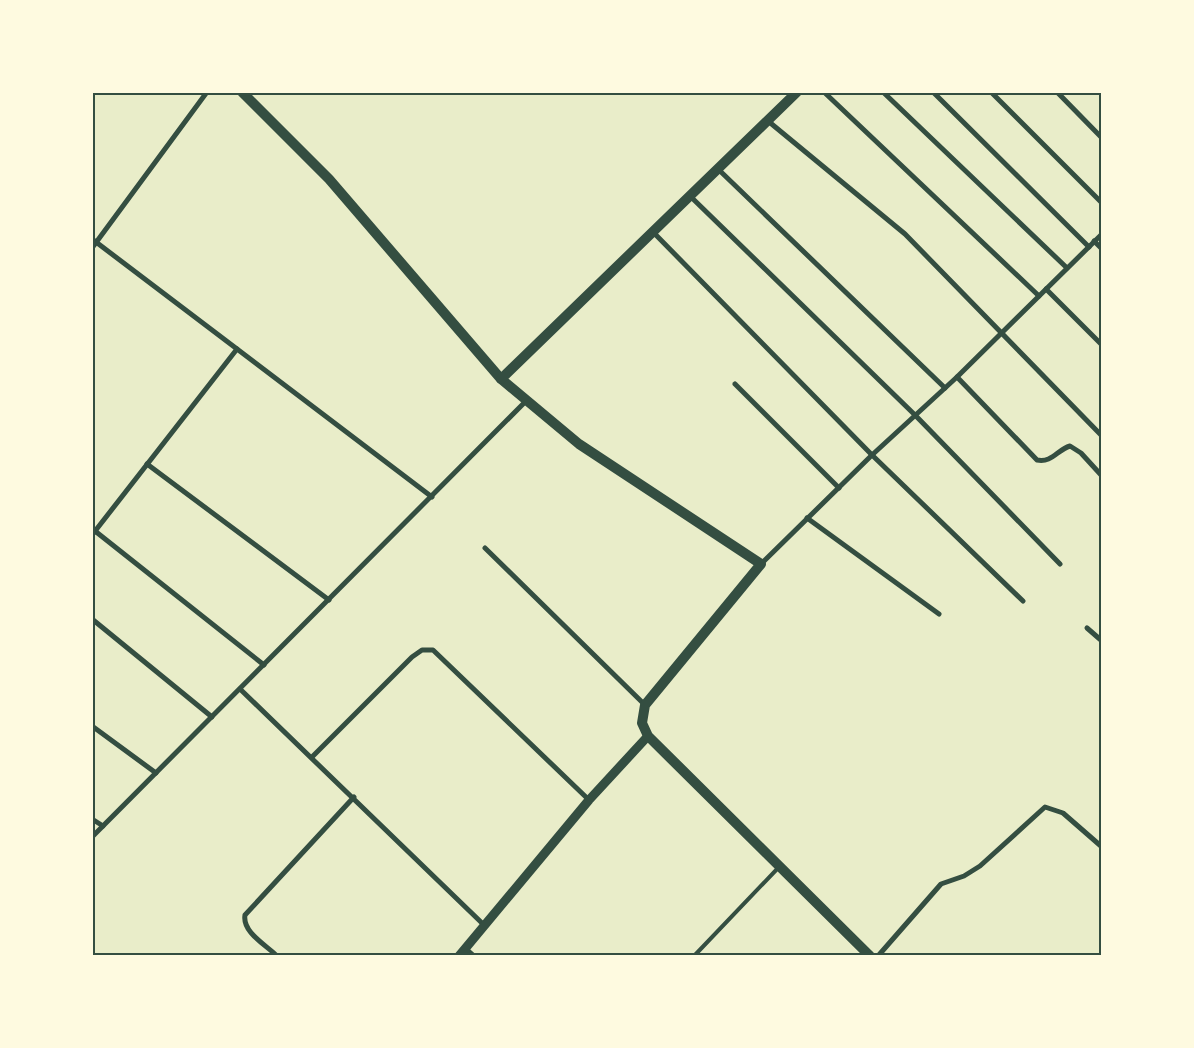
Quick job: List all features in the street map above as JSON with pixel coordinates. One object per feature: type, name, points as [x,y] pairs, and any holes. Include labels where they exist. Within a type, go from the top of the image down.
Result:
[{"type":"main road","points":[[242,92],[330,179],[501,379],[579,444],[760,564],[645,705],[642,723],[648,736],[870,956]]},
{"type":"main road","points":[[501,379],[798,92]]},
{"type":"street","points":[[92,248],[95,241],[207,92]]},
{"type":"street","points":[[824,92],[1039,296]]},
{"type":"street","points":[[883,92],[1067,268]]},
{"type":"street","points":[[933,92],[1089,247]]},
{"type":"street","points":[[991,92],[1102,203]]},
{"type":"street","points":[[1057,92],[1102,138]]},
{"type":"street","points":[[768,121],[905,234],[1102,436]]},
{"type":"street","points":[[718,169],[945,388]]},
{"type":"street","points":[[690,196],[916,415],[1060,564]]},
{"type":"street","points":[[653,232],[872,455],[1023,601]]},
{"type":"street","points":[[760,564],[872,455],[957,377],[1102,234]]},
{"type":"street","points":[[95,241],[432,497]]},
{"type":"street","points":[[1094,241],[1102,249]]},
{"type":"street","points":[[1046,289],[1102,345]]},
{"type":"street","points":[[237,349],[94,533],[264,665]]},
{"type":"street","points":[[957,377],[1037,460],[1044,462],[1053,458],[1061,449],[1070,446],[1081,453],[1102,476]]},
{"type":"street","points":[[735,384],[839,488]]},
{"type":"street","points":[[92,837],[527,400]]},
{"type":"street","points":[[148,464],[329,600]]},
{"type":"street","points":[[807,518],[939,614]]},
{"type":"street","points":[[485,548],[645,705]]},
{"type":"street","points":[[92,619],[212,717]]},
{"type":"street","points":[[1087,628],[1102,642]]},
{"type":"street","points":[[312,757],[412,657],[422,650],[433,650],[589,800]]},
{"type":"street","points":[[240,689],[354,797],[484,925]]},
{"type":"street","points":[[92,726],[156,774]]},
{"type":"street","points":[[459,956],[589,800],[648,736]]},
{"type":"street","points":[[278,956],[248,930],[244,922],[245,915],[354,797]]},
{"type":"street","points":[[878,956],[941,884],[964,876],[980,866],[1046,807],[1063,813],[1102,847]]},
{"type":"street","points":[[92,819],[103,826]]},
{"type":"street","points":[[465,948],[474,956]]},
{"type":"lane","points":[[694,956],[780,866]]}]
